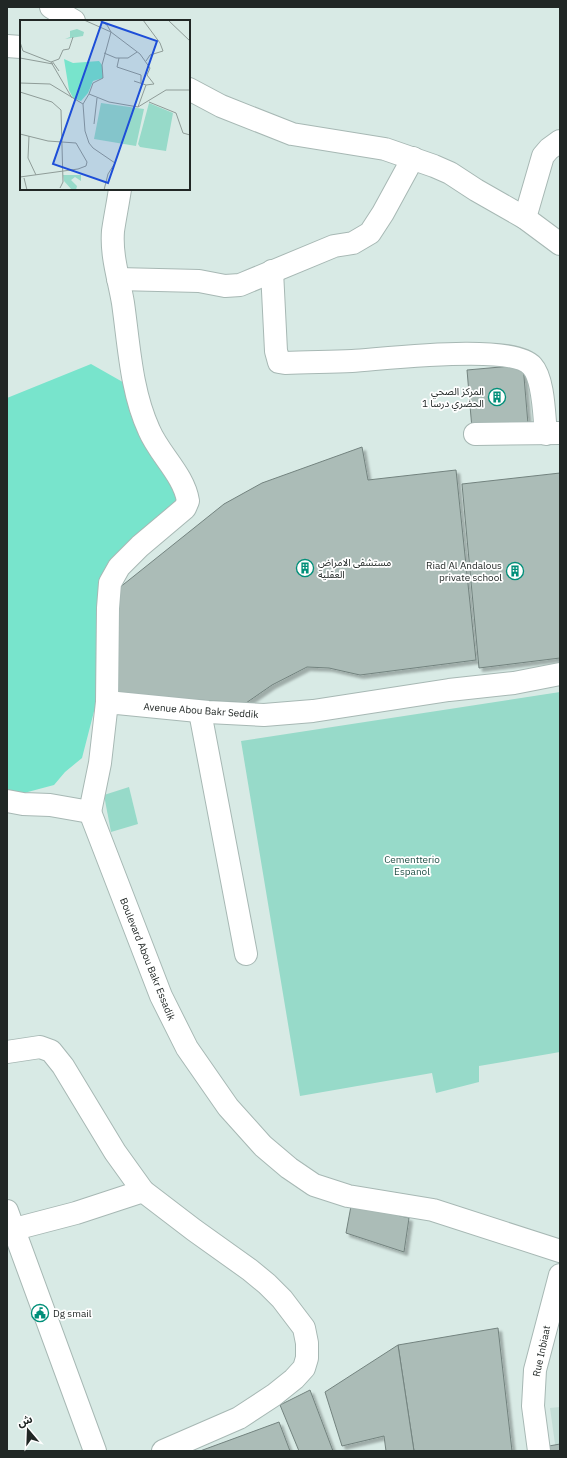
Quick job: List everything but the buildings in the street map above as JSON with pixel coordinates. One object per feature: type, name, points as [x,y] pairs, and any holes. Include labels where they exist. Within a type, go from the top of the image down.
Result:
[{"type":"street","points":[[51,7],[72,20]]},
{"type":"street","points":[[7,46],[20,47]]},
{"type":"street","points":[[190,90],[222,106],[292,134],[385,149],[413,158],[450,173],[476,190],[525,218],[560,244]]},
{"type":"street","points":[[525,218],[543,156],[549,149],[560,141]]},
{"type":"street","points":[[118,279],[199,281],[225,286],[240,285],[334,246],[353,243],[370,233],[384,213],[413,158]]},
{"type":"street","points":[[7,801],[23,804],[50,804],[90,812],[100,763],[107,702],[108,608],[110,583],[119,567],[140,546],[178,515],[185,508],[188,501],[180,479],[159,450],[148,430],[135,389],[114,260],[113,231],[120,190]]},
{"type":"street","points":[[272,271],[276,351],[279,362],[351,361],[479,353],[524,359],[532,365],[536,370],[553,434],[475,434]]},
{"type":"street","name":"Avenue Abou Bakr Seddik","points":[[107,702],[200,712],[264,715],[313,711],[449,690],[514,683],[560,674]]},
{"type":"street","points":[[200,712],[246,954]]},
{"type":"street","name":"Boulevard Abou Bakr Essadik","points":[[90,812],[161,996],[186,1048],[228,1107],[263,1146],[289,1168],[314,1185],[348,1196],[433,1210],[560,1251]]},
{"type":"street","points":[[7,1052],[40,1047],[51,1051],[63,1066],[115,1152],[143,1191],[250,1270],[282,1299],[304,1328],[307,1343],[307,1358],[304,1368],[294,1379],[274,1395],[239,1418],[163,1451]]},
{"type":"street","points":[[95,1451],[10,1224],[76,1213],[143,1191]]},
{"type":"street","name":"Rue Inbiaat","points":[[539,1451],[533,1406],[535,1370],[560,1276]]},
{"type":"shaded area","points":[[91,364],[135,389],[188,501],[106,569],[99,692],[82,758],[65,772],[54,785],[24,793],[7,790],[7,398]]},
{"type":"shaded area","points":[[560,1407],[560,1451],[556,1451],[550,1408]]},
{"type":"green space","name":"Cementterio Espanol","points":[[560,692],[560,1052],[479,1066],[479,1082],[436,1093],[432,1073],[300,1096],[241,741]]},
{"type":"green space","points":[[129,787],[138,824],[111,832],[104,795]]},
{"type":"place","name":"المركز الصحي الحضري درسا 1","points":[[497,397]]},
{"type":"place","name":"مستشفى الامراض العقلية","points":[[305,568]]},
{"type":"place","name":"Riad Al Andalous private school","points":[[515,571]]},
{"type":"place","name":"Dg smail","points":[[40,1313]]}]
